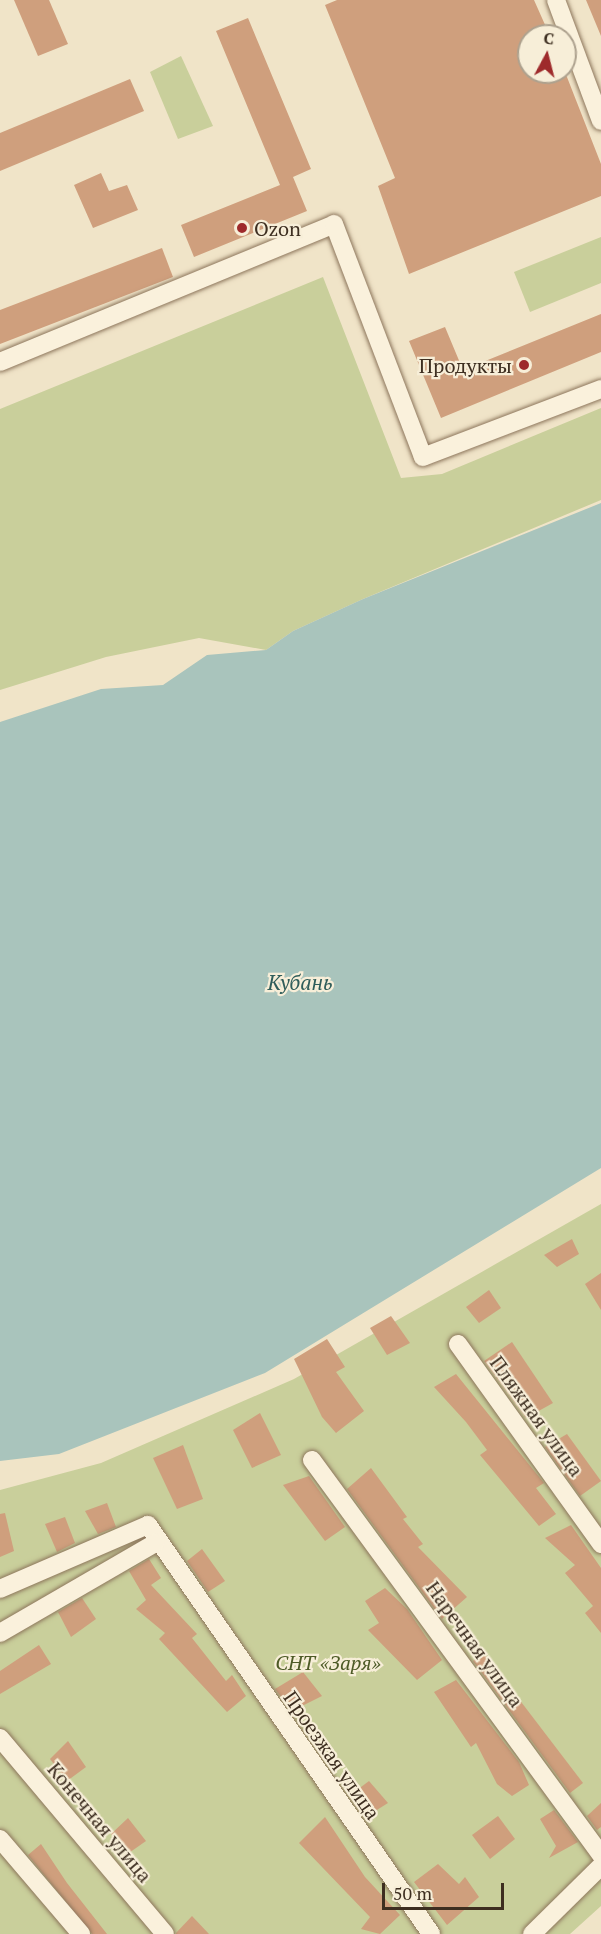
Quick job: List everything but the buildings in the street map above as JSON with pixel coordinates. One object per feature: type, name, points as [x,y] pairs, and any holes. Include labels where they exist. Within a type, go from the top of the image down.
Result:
[{"type":"street","points":[[556,0],[601,121]]},
{"type":"street","points":[[0,362],[334,224],[423,457],[601,389]]},
{"type":"street","name":"Пляжная улица","points":[[458,1344],[601,1544]]},
{"type":"street","name":"Наречная улица","points":[[312,1460],[601,1855]]},
{"type":"street","name":"Проезжая улица","points":[[5,1587],[148,1525],[155,1543],[431,1934]]},
{"type":"street","points":[[0,1633],[155,1543]]},
{"type":"street","name":"Конечная улица","points":[[0,1738],[165,1934]]},
{"type":"street","points":[[0,1839],[81,1934]]},
{"type":"street","points":[[532,1934],[601,1866]]},
{"type":"green space","points":[[181,56],[213,126],[178,139],[150,72]]},
{"type":"green space","points":[[601,237],[601,283],[530,312],[514,272]]},
{"type":"green space","points":[[323,277],[401,478],[442,474],[601,408],[601,500],[363,599],[293,631],[266,650],[199,638],[106,657],[0,690],[0,409]]},
{"type":"green space","name":"СНТ «Заря»","points":[[601,1204],[601,1906],[570,1934],[0,1934],[0,1490],[101,1463],[294,1379]]},
{"type":"water","name":"Кубань","points":[[601,503],[601,1168],[265,1373],[59,1454],[0,1461],[0,722],[101,689],[163,685],[207,655],[266,650],[293,631],[363,599]]},
{"type":"place","name":"Ozon","points":[[242,228]]},
{"type":"place","name":"Продукты","points":[[524,365]]}]
